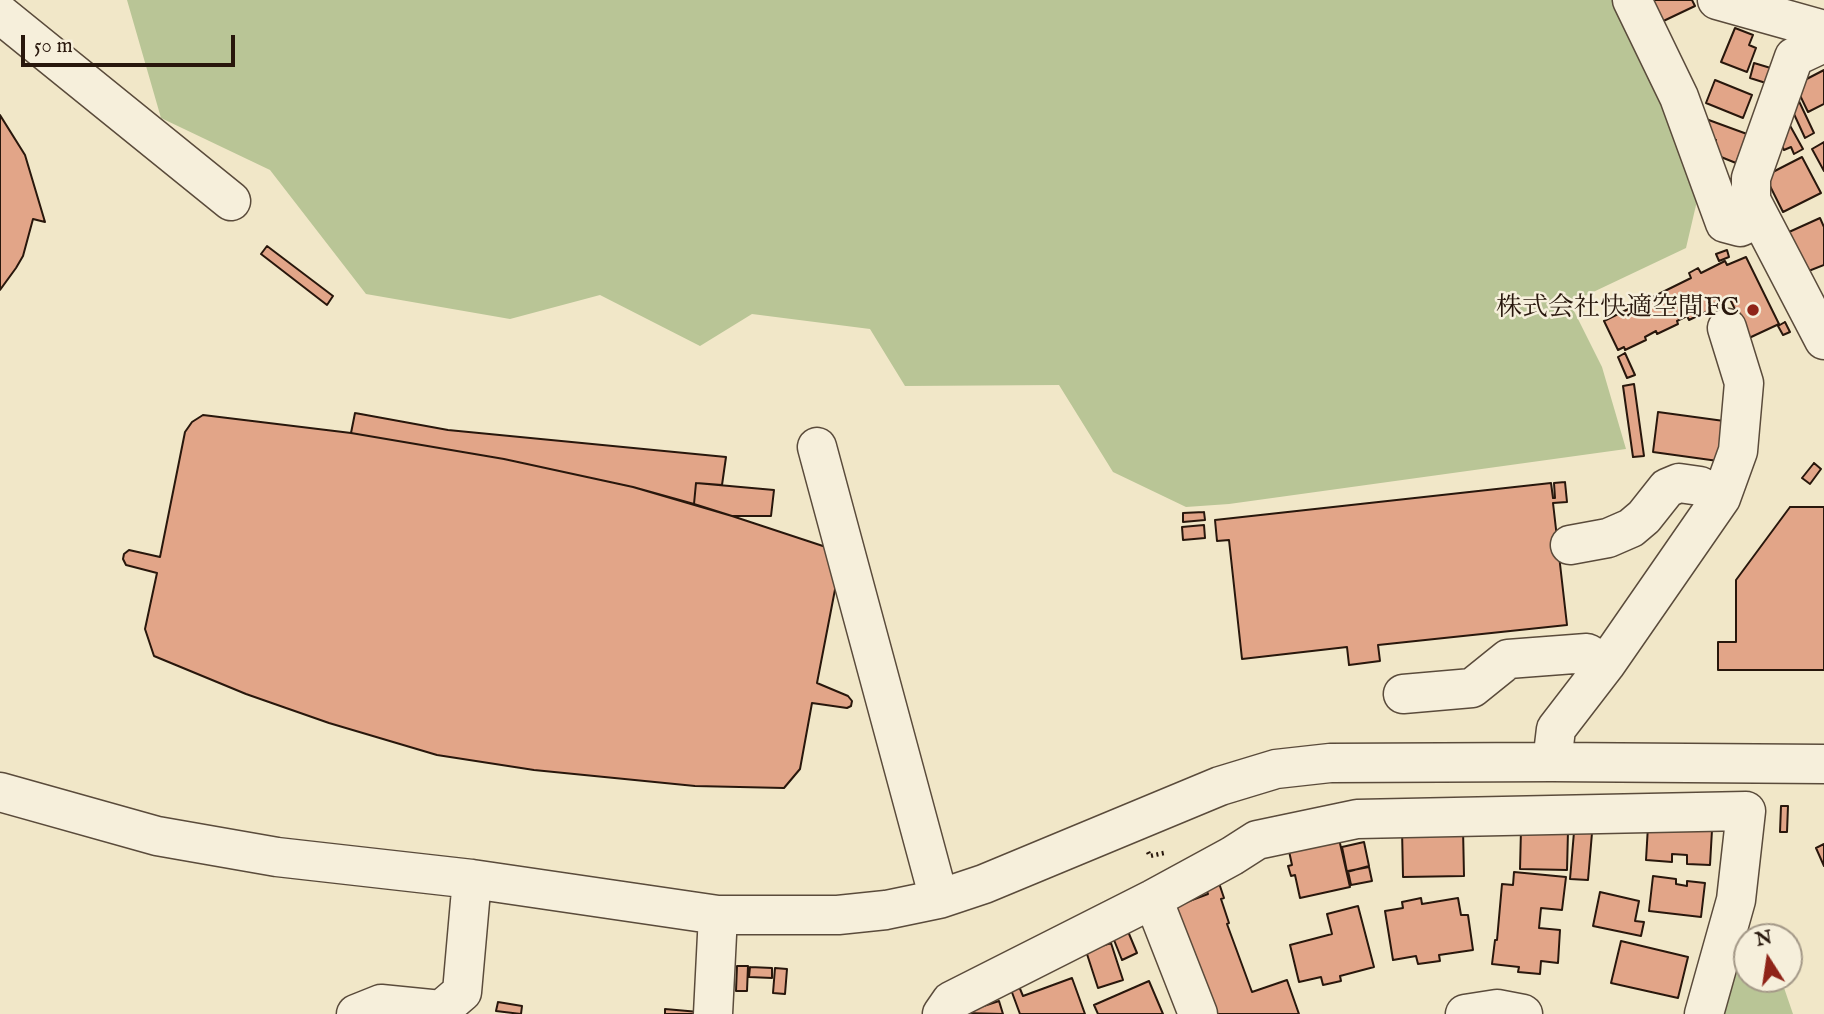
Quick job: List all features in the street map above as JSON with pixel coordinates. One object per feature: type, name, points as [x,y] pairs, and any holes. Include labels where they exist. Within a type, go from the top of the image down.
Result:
[{"type":"street","points":[[1632,0],[1679,97],[1725,223],[1740,228],[1760,218]]},
{"type":"street","points":[[1717,0],[1824,30]]},
{"type":"street","points":[[0,14],[231,201]]},
{"type":"street","points":[[1824,43],[1794,57],[1751,178],[1751,200],[1824,340]]},
{"type":"street","points":[[1552,762],[1556,729],[1606,664],[1721,498],[1738,450],[1744,383],[1727,328]]},
{"type":"street","points":[[817,447],[939,899]]},
{"type":"street","points":[[1570,545],[1608,538],[1631,528],[1644,517],[1667,488],[1679,483],[1700,486],[1721,498]]},
{"type":"street","points":[[1403,694],[1472,688],[1508,659],[1587,653],[1606,664]]},
{"type":"street","points":[[0,792],[157,836],[277,857],[472,879],[718,915],[838,915],[886,910],[939,899],[984,884],[1220,786],[1276,769],[1330,763],[1824,764]]},
{"type":"street","points":[[942,1014],[951,1001],[1153,899],[1257,840],[1357,819],[1746,810],[1736,900],[1704,1014]]},
{"type":"street","points":[[356,1014],[381,1004],[441,1010],[462,992],[472,879]]},
{"type":"street","points":[[1153,899],[1198,1014]]},
{"type":"street","points":[[713,1014],[718,915]]},
{"type":"green space","points":[[127,0],[1618,0],[1700,188],[1686,248],[1570,303],[1602,367],[1626,449],[1229,504],[1186,507],[1113,472],[1059,385],[905,386],[870,329],[752,314],[700,346],[600,295],[510,319],[366,294],[270,170],[161,118]]},
{"type":"green space","points":[[1733,979],[1733,993],[1786,993],[1793,1014],[1719,1014],[1725,992]]},
{"type":"building","points":[[1644,0],[1692,0],[1695,6],[1655,25]]},
{"type":"building","points":[[1735,28],[1753,35],[1749,45],[1756,48],[1747,72],[1721,62]]},
{"type":"building","points":[[1754,63],[1774,69],[1769,84],[1750,78]]},
{"type":"building","points":[[1824,70],[1824,104],[1808,112],[1795,85]]},
{"type":"building","points":[[1715,80],[1752,95],[1743,118],[1706,103]]},
{"type":"building","points":[[1797,97],[1814,133],[1805,138],[1788,101]]},
{"type":"building","points":[[0,115],[25,155],[45,222],[33,219],[23,256],[0,290]]},
{"type":"building","points":[[1706,119],[1747,134],[1736,163],[1711,153],[1716,140],[1701,134]]},
{"type":"building","points":[[1788,122],[1803,149],[1794,154],[1791,147],[1784,150],[1776,134]]},
{"type":"building","points":[[1824,142],[1824,171],[1812,149]]},
{"type":"building","points":[[1802,157],[1821,193],[1783,212],[1765,176]]},
{"type":"building","points":[[1820,218],[1824,227],[1824,265],[1806,272],[1789,232]]},
{"type":"building","points":[[267,246],[333,296],[327,305],[261,254]]},
{"type":"building","points":[[1727,250],[1729,257],[1719,261],[1716,254]]},
{"type":"building","points":[[1746,257],[1779,324],[1749,338],[1729,297],[1717,306],[1715,303],[1709,306],[1710,310],[1689,320],[1687,316],[1677,321],[1678,324],[1645,337],[1646,340],[1625,350],[1624,347],[1618,350],[1604,321],[1691,278],[1689,273],[1698,268],[1701,273],[1725,261],[1727,265]]},
{"type":"building","points":[[1785,322],[1790,332],[1783,335],[1778,326]]},
{"type":"building","points":[[1625,353],[1635,375],[1627,378],[1618,357]]},
{"type":"building","points":[[1634,384],[1644,456],[1633,457],[1623,386]]},
{"type":"building","points":[[1658,412],[1724,421],[1718,461],[1653,452]]},
{"type":"building","points":[[355,413],[448,430],[726,457],[722,485],[696,483],[694,504],[633,487],[504,459],[351,433]]},
{"type":"building","points":[[203,415],[351,433],[504,459],[633,487],[835,550],[838,574],[817,683],[848,696],[852,701],[851,706],[847,708],[812,703],[800,769],[784,788],[695,786],[534,770],[437,755],[329,723],[246,694],[154,656],[145,629],[157,573],[126,565],[124,554],[129,550],[160,557],[185,432],[192,422]]},
{"type":"building","points":[[1814,463],[1821,469],[1810,484],[1802,478]]},
{"type":"building","points":[[1565,482],[1567,502],[1553,503],[1567,625],[1378,645],[1380,661],[1349,665],[1347,647],[1242,659],[1229,540],[1217,541],[1215,520],[1551,483],[1555,498],[1554,483]]},
{"type":"building","points":[[696,483],[774,490],[771,516],[732,516],[694,504]]},
{"type":"building","points":[[1790,507],[1824,507],[1824,670],[1718,670],[1718,642],[1736,642],[1736,580]]},
{"type":"building","points":[[1204,512],[1205,520],[1183,522],[1183,513]]},
{"type":"building","points":[[1204,525],[1205,538],[1183,540],[1182,527]]},
{"type":"building","points":[[1781,806],[1788,806],[1787,832],[1780,832]]},
{"type":"building","points":[[1648,826],[1712,830],[1710,865],[1687,864],[1687,855],[1672,854],[1672,862],[1646,860]]},
{"type":"building","points":[[1463,828],[1464,876],[1403,877],[1402,829]]},
{"type":"building","points":[[1521,829],[1568,831],[1567,870],[1520,869]]},
{"type":"building","points":[[1574,832],[1592,833],[1588,880],[1570,879]]},
{"type":"building","points":[[1339,839],[1350,887],[1300,898],[1295,875],[1291,876],[1288,866],[1292,865],[1289,851]]},
{"type":"building","points":[[1364,842],[1369,866],[1347,872],[1342,847]]},
{"type":"building","points":[[1824,844],[1824,866],[1816,848]]},
{"type":"building","points":[[1369,867],[1372,881],[1351,885],[1348,871]]},
{"type":"building","points":[[1514,872],[1566,877],[1562,910],[1541,908],[1539,928],[1560,930],[1558,963],[1541,961],[1540,974],[1518,972],[1519,967],[1492,964],[1502,884],[1513,885]]},
{"type":"building","points":[[1653,876],[1676,879],[1676,884],[1687,886],[1687,881],[1705,883],[1701,917],[1649,911]]},
{"type":"building","points":[[1218,880],[1224,898],[1221,899],[1229,923],[1227,924],[1252,992],[1287,980],[1299,1014],[1212,1014],[1168,909],[1208,894],[1204,885]]},
{"type":"building","points":[[1600,892],[1639,901],[1635,921],[1644,922],[1641,936],[1593,926]]},
{"type":"building","points":[[1421,898],[1422,904],[1458,898],[1461,915],[1468,915],[1473,950],[1439,955],[1440,961],[1418,964],[1416,956],[1393,960],[1385,911],[1403,908],[1402,902]]},
{"type":"building","points":[[1358,906],[1374,967],[1340,976],[1341,981],[1323,985],[1321,977],[1299,982],[1290,945],[1332,934],[1327,914]]},
{"type":"building","points":[[1127,929],[1137,953],[1122,960],[1112,935]]},
{"type":"building","points":[[1621,941],[1688,957],[1678,998],[1611,983]]},
{"type":"building","points":[[1111,943],[1123,980],[1098,988],[1086,951]]},
{"type":"building","points":[[737,966],[748,966],[747,991],[736,991]]},
{"type":"building","points":[[750,967],[772,968],[772,978],[749,977]]},
{"type":"building","points":[[775,968],[787,969],[785,994],[773,993]]},
{"type":"building","points":[[1072,978],[1085,1014],[1020,1014],[1010,987],[1018,984],[1023,996]]},
{"type":"building","points":[[1149,981],[1163,1014],[1098,1014],[1094,1005]]},
{"type":"building","points":[[999,1001],[1003,1014],[962,1013]]},
{"type":"building","points":[[498,1002],[522,1006],[521,1014],[496,1011]]},
{"type":"building","points":[[665,1009],[699,1012],[665,1014]]},
{"type":"place","name":"株式会社快適空間FC","points":[[1753,310]]}]
